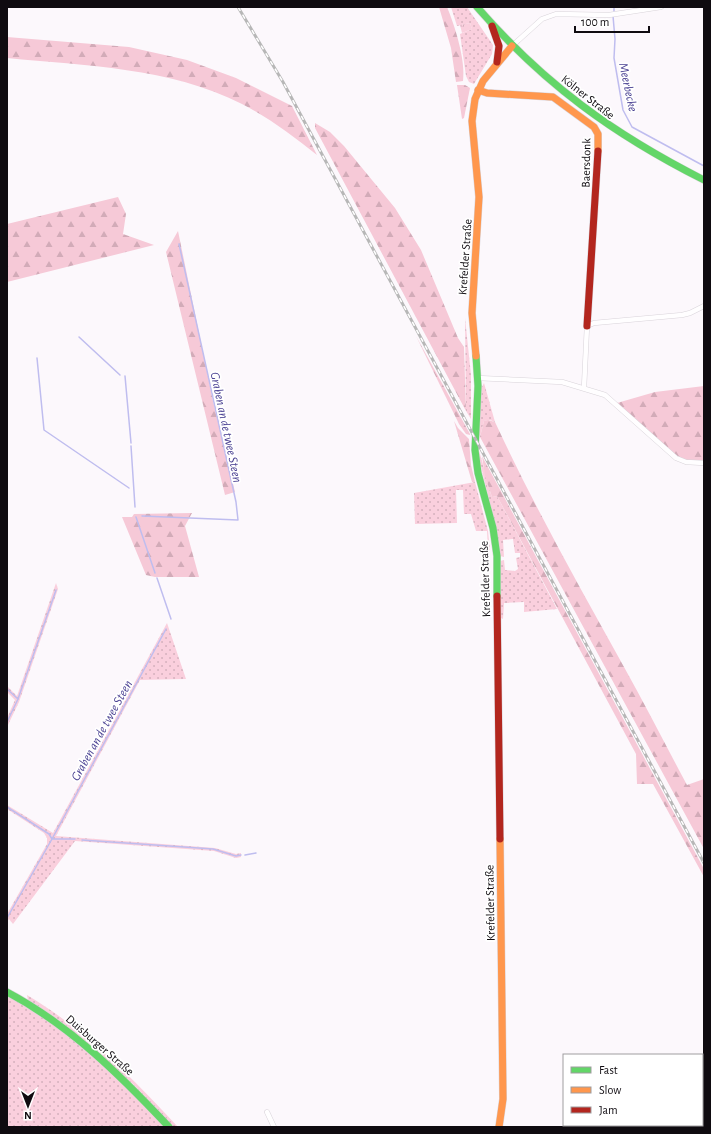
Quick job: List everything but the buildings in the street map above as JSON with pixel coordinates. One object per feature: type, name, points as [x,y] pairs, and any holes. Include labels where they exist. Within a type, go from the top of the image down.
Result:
[{"type":"main road","name":"Kölner Straße","points":[[477,7],[512,46],[557,88],[603,123],[645,150],[704,180]]},
{"type":"main road","points":[[491,22],[499,46],[497,62]]},
{"type":"main road","name":"Krefelder Straße","points":[[499,1127],[503,1099],[503,1068],[497,556],[493,528],[476,458],[477,378],[472,313],[479,197],[472,121],[473,106],[478,90],[497,62],[512,46]]},
{"type":"main road","name":"Baersdonk","points":[[478,90],[487,93],[553,97],[594,127],[598,134],[599,143],[587,326]]},
{"type":"main road","name":"Duisburger Straße","points":[[7,992],[22,999],[61,1025],[115,1070],[169,1127]]},
{"type":"street","points":[[512,46],[542,20],[556,14],[609,15],[661,7]]},
{"type":"street","points":[[587,326],[594,323],[682,315],[704,306]]},
{"type":"street","name":"Baersdonk","points":[[584,388],[587,326]]},
{"type":"street","points":[[477,378],[562,382],[605,395],[676,458],[686,462],[704,463]]},
{"type":"street","points":[[267,1112],[274,1127]]},
{"type":"green space","points":[[439,7],[447,7],[453,24],[463,64],[463,81],[456,82],[451,48]]},
{"type":"green space","points":[[451,7],[467,7],[493,45],[492,54],[474,84],[469,82],[466,76],[460,34],[472,29],[470,23],[457,26]]},
{"type":"green space","points":[[470,23],[472,29],[462,33],[460,25]]},
{"type":"green space","points":[[7,37],[129,47],[187,60],[236,78],[292,106],[317,155],[262,115],[242,104],[214,92],[186,82],[127,70],[7,58]]},
{"type":"green space","points":[[457,85],[465,85],[470,88],[464,118],[462,119]]},
{"type":"green space","points":[[315,123],[330,132],[344,146],[395,208],[421,250],[458,338],[464,347],[466,411],[315,128]]},
{"type":"green space","points":[[118,197],[126,214],[123,234],[154,245],[7,282],[7,224]]},
{"type":"green space","points":[[178,231],[213,401],[235,492],[225,495],[166,252]]},
{"type":"green space","points":[[465,318],[471,375],[471,419],[466,411]]},
{"type":"green space","points":[[416,336],[470,435],[466,434],[459,424]]},
{"type":"green space","points":[[484,383],[495,422],[490,420],[484,421],[480,437],[478,433],[481,389]]},
{"type":"green space","points":[[704,386],[704,463],[686,461],[676,457],[617,403],[655,392]]},
{"type":"green space","points":[[488,420],[495,422],[541,515],[687,785],[704,779],[704,849],[480,437],[484,421]]},
{"type":"green space","points":[[454,421],[458,428],[469,439],[471,465],[475,482],[472,482]]},
{"type":"green space","points":[[478,449],[492,497],[497,496],[557,609],[524,612],[524,602],[504,603],[503,619],[501,618],[500,561],[504,560],[505,570],[515,571],[518,569],[516,558],[520,557],[520,553],[515,553],[513,539],[503,540],[504,557],[500,556],[496,529]]},
{"type":"green space","points":[[482,456],[704,869],[704,877],[653,784],[637,784],[636,754],[497,496],[492,497],[485,476]]},
{"type":"green space","points":[[475,482],[488,531],[490,550],[488,550],[487,531],[476,531],[471,514],[464,514],[463,490],[456,490],[457,523],[415,524],[414,493]]},
{"type":"green space","points":[[192,513],[185,526],[199,577],[155,577],[146,575],[122,517],[132,517],[134,514]]},
{"type":"green space","points":[[56,583],[58,589],[19,702],[7,727],[7,718],[15,700],[7,692],[7,686],[17,696]]},
{"type":"green space","points":[[167,623],[186,679],[140,680],[56,836],[215,848],[236,854],[241,853],[241,857],[236,858],[214,851],[75,841],[13,924],[9,919],[7,922],[7,914],[47,844],[47,838],[44,833],[7,809],[7,805],[53,833]]},
{"type":"green space","points":[[7,995],[65,1032],[94,1055],[166,1127],[7,1127]]},
{"type":"green space","points":[[27,995],[49,1009],[89,1039],[126,1073],[178,1127],[173,1127],[133,1084],[28,1000]]},
{"type":"green space","points":[[704,1079],[704,1127],[652,1127],[703,1126]]},
{"type":"green space","points":[[585,1126],[652,1126],[652,1127]]},
{"type":"waterway","name":"Meerbecke","points":[[613,16],[615,39],[614,58],[623,110],[632,127],[704,166]]},
{"type":"waterway","name":"Graben an de twee Steen","points":[[142,516],[238,520],[236,502],[179,244]]},
{"type":"waterway","points":[[79,337],[120,375]]},
{"type":"waterway","points":[[37,358],[44,430],[129,488]]},
{"type":"waterway","points":[[125,376],[131,443]]},
{"type":"waterway","points":[[131,446],[135,507]]},
{"type":"waterway","name":"Graben an de twee Steen","points":[[136,517],[155,573]]},
{"type":"waterway","name":"Graben an de twee Steen","points":[[157,578],[171,619]]},
{"type":"waterway","points":[[18,699],[56,590]]},
{"type":"waterway","name":"Graben an de twee Steen","points":[[52,839],[166,629]]},
{"type":"waterway","points":[[7,689],[18,699],[7,722]]},
{"type":"waterway","points":[[7,807],[49,834],[52,839],[7,918]]},
{"type":"waterway","points":[[53,839],[75,839]]},
{"type":"waterway","points":[[82,840],[213,849],[236,856],[241,855]]},
{"type":"waterway","points":[[245,855],[256,853]]},
{"type":"railway","points":[[238,7],[283,82],[704,863]]},
{"type":"traffic: fast","points":[[477,7],[502,35],[528,60],[582,105],[640,144],[671,163],[704,180]]},
{"type":"traffic: fast","points":[[476,356],[478,386],[475,450],[478,473],[493,528],[497,556],[497,596]]},
{"type":"traffic: fast","points":[[7,992],[52,1020],[94,1053],[113,1070],[169,1127]]},
{"type":"traffic: slow","points":[[476,356],[472,313],[479,197],[472,121],[475,99],[483,81],[512,46]]},
{"type":"traffic: slow","points":[[478,90],[487,93],[553,97],[594,127],[598,134],[598,151]]},
{"type":"traffic: slow","points":[[499,1127],[503,1099],[500,839]]},
{"type":"traffic: jam","points":[[492,26],[499,46],[497,62]]},
{"type":"traffic: jam","points":[[587,326],[598,151]]},
{"type":"traffic: jam","points":[[497,596],[500,839]]}]
